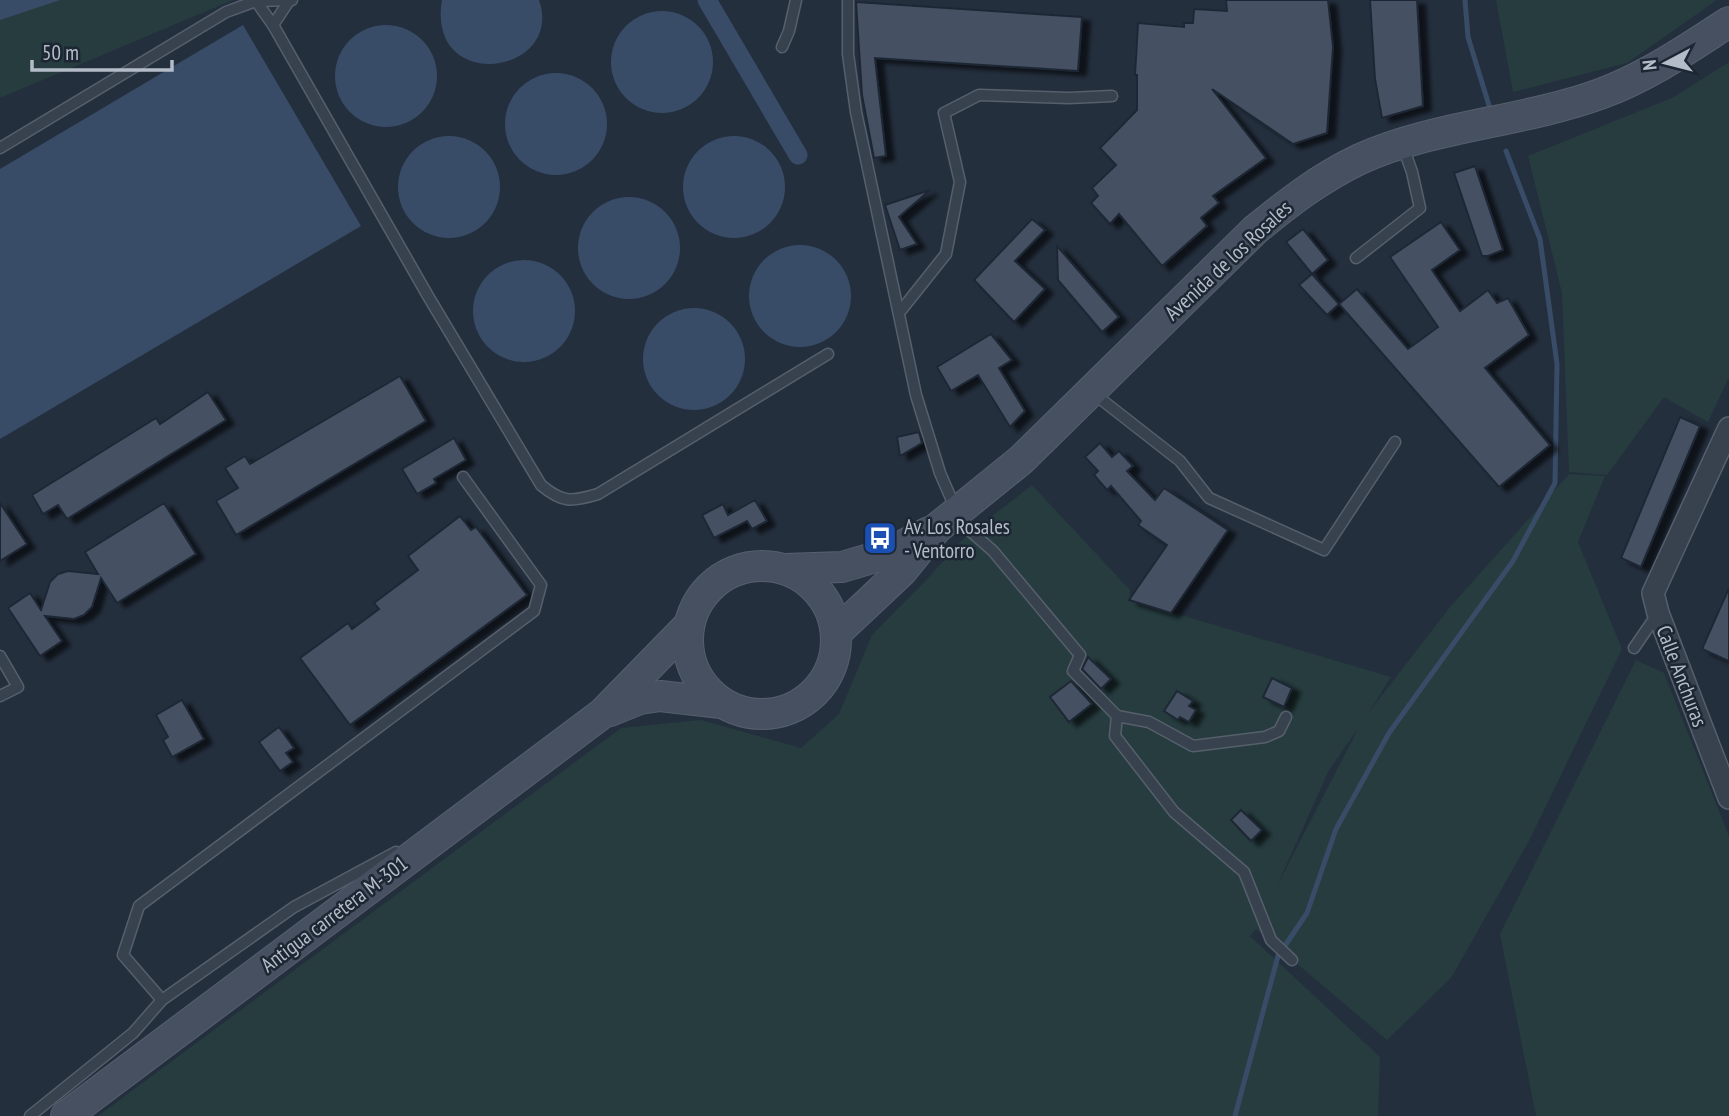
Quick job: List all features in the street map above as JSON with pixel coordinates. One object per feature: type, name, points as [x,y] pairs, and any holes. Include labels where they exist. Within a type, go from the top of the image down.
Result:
[{"type":"street","name":"Avenida de los Rosales","points":[[836,633],[902,571],[947,520],[1021,460],[1255,230],[1321,179],[1362,158],[1402,144],[1539,113],[1598,95],[1661,66],[1729,22]]},
{"type":"street","points":[[1655,603],[1729,428]]},
{"type":"street","name":"Avenida de los Rosales","points":[[786,569],[842,567],[886,554],[947,520]]},
{"type":"street","points":[[760,565],[786,569],[805,578],[820,593],[831,612],[836,633],[835,657],[826,679],[811,697],[800,704],[790,710],[767,715],[743,713],[721,703],[704,689],[693,670],[687,649],[688,626],[697,602],[713,583],[735,570],[760,565]]},
{"type":"street","name":"Calle Anchuras","points":[[1655,603],[1729,798]]},
{"type":"street","name":"Antigua carretera M-301","points":[[66,1116],[603,713],[688,626]]},
{"type":"street","name":"Antigua carretera M-301","points":[[603,713],[640,699],[660,696],[721,703]]},
{"type":"lane","points":[[0,148],[226,12],[256,1],[290,0]]},
{"type":"lane","points":[[272,25],[290,0]]},
{"type":"lane","points":[[782,47],[789,31],[796,0]]},
{"type":"lane","points":[[848,0],[848,54],[856,112],[916,395],[940,473],[947,520],[968,529],[993,551],[1080,655],[1073,671],[1117,716],[1149,722],[1193,746],[1265,737],[1279,731],[1286,717]]},
{"type":"lane","points":[[256,1],[534,474],[541,485],[556,498],[577,500],[598,494],[828,354]]},
{"type":"lane","points":[[899,313],[946,254],[960,182],[944,113],[979,95],[1069,98],[1112,96]]},
{"type":"lane","points":[[1356,258],[1420,208],[1402,144]]},
{"type":"lane","points":[[1091,391],[1180,461],[1209,498],[1324,550],[1395,442]]},
{"type":"lane","points":[[162,1000],[123,955],[139,906],[534,611],[541,585],[463,477]]},
{"type":"lane","points":[[1634,648],[1655,603]]},
{"type":"lane","points":[[0,656],[18,687],[0,696]]},
{"type":"lane","points":[[1117,716],[1115,736],[1174,812],[1244,872],[1271,940],[1292,960]]},
{"type":"lane","points":[[30,1116],[133,1032],[162,1000],[294,907],[464,816]]},
{"type":"green space","points":[[0,0],[233,0],[0,98]]},
{"type":"green space","points":[[1496,0],[1717,0],[1627,63],[1513,92]]},
{"type":"green space","points":[[1729,62],[1729,377],[1708,422],[1664,397],[1607,475],[1569,472],[1562,293],[1528,156],[1674,97]]},
{"type":"green space","points":[[1569,474],[1605,476],[1578,542],[1622,649],[1530,839],[1451,978],[1387,1040],[1256,929],[1250,936],[1380,1057],[1378,1116],[98,1116],[621,728],[701,720],[801,748],[839,714],[872,635],[964,538],[1032,485],[1130,590],[1130,600],[1391,677],[1369,712],[1450,607]],"holes":[[[1357,731],[1277,886],[1328,772]]]},
{"type":"green space","points":[[1636,660],[1664,673],[1729,836],[1729,1116],[1536,1116],[1500,934]]},
{"type":"water","points":[[0,0],[60,0],[0,20]]},
{"type":"water","points":[[442,0],[539,0],[542,25],[533,45],[516,58],[494,64],[473,62],[454,51],[443,30]]},
{"type":"water","points":[[662,11],[681,15],[698,26],[709,43],[713,62],[709,81],[698,98],[681,109],[662,113],[643,109],[626,98],[615,81],[611,62],[615,43],[626,26],[643,15]]},
{"type":"water","points":[[243,25],[361,226],[0,439],[0,169]]},
{"type":"water","points":[[386,25],[405,29],[422,40],[433,57],[437,76],[433,95],[422,112],[405,123],[386,127],[367,123],[350,112],[339,95],[335,76],[339,57],[350,40],[367,29]]},
{"type":"water","points":[[556,73],[575,77],[592,88],[603,105],[607,124],[603,143],[592,160],[575,171],[556,175],[537,171],[520,160],[509,143],[505,124],[509,105],[520,88],[537,77]]},
{"type":"water","points":[[449,136],[468,140],[485,151],[496,168],[500,187],[496,206],[485,223],[468,234],[449,238],[430,234],[413,223],[402,206],[398,187],[402,168],[413,151],[430,140]]},
{"type":"water","points":[[734,136],[753,140],[770,151],[781,168],[785,187],[781,206],[770,223],[753,234],[734,238],[715,234],[698,223],[687,206],[683,187],[687,168],[698,151],[715,140]]},
{"type":"water","points":[[629,197],[648,201],[665,212],[676,229],[680,248],[676,267],[665,284],[648,295],[629,299],[610,295],[593,284],[582,267],[578,248],[582,229],[593,212],[610,201]]},
{"type":"water","points":[[800,245],[819,249],[836,260],[847,277],[851,296],[847,315],[836,332],[819,343],[800,347],[781,343],[764,332],[753,315],[749,296],[753,277],[764,260],[781,249]]},
{"type":"water","points":[[524,260],[543,264],[560,275],[571,292],[575,311],[571,330],[560,347],[543,358],[524,362],[505,358],[488,347],[477,330],[473,311],[477,292],[488,275],[505,264]]},
{"type":"water","points":[[694,308],[713,312],[730,323],[741,340],[745,359],[741,378],[730,395],[713,406],[694,410],[675,406],[658,395],[647,378],[643,359],[647,340],[658,323],[675,312]]},
{"type":"building","points":[[1226,0],[1328,0],[1333,47],[1327,133],[1293,144],[1212,89],[1266,158],[1213,196],[1219,203],[1201,218],[1207,226],[1162,266],[1119,214],[1110,224],[1091,203],[1098,196],[1092,188],[1116,165],[1100,148],[1137,110],[1135,75],[1138,23],[1184,27],[1184,23],[1193,23],[1194,9],[1227,11]]},
{"type":"building","points":[[1370,0],[1417,0],[1423,106],[1382,118],[1375,79]]},
{"type":"building","points":[[856,2],[1082,17],[1078,71],[875,58],[886,156],[874,158],[862,95]]},
{"type":"building","points":[[1475,166],[1503,250],[1488,256],[1482,256],[1454,173]]},
{"type":"building","points":[[930,190],[899,217],[917,244],[900,250],[885,205]]},
{"type":"building","points":[[1032,219],[1045,230],[1015,261],[1045,289],[1014,322],[974,280]]},
{"type":"building","points":[[1441,222],[1460,250],[1432,270],[1460,311],[1488,290],[1497,303],[1508,298],[1529,335],[1485,368],[1550,445],[1499,487],[1339,304],[1357,289],[1408,349],[1438,327],[1390,257]]},
{"type":"building","points":[[1303,229],[1328,260],[1312,274],[1286,242]]},
{"type":"building","points":[[1057,246],[1119,317],[1102,332],[1058,280]]},
{"type":"building","points":[[1312,274],[1339,304],[1327,315],[1299,285]]},
{"type":"building","points":[[991,334],[1012,360],[999,368],[1025,411],[1010,427],[978,375],[951,391],[937,367]]},
{"type":"building","points":[[400,376],[426,421],[236,535],[216,501],[238,488],[225,468],[245,456],[250,464]]},
{"type":"building","points":[[208,392],[226,420],[67,519],[58,505],[43,514],[32,495],[156,418],[160,424]]},
{"type":"building","points":[[1680,417],[1700,426],[1641,567],[1621,558]]},
{"type":"building","points":[[919,432],[922,443],[900,456],[897,437]]},
{"type":"building","points":[[454,438],[466,460],[434,479],[436,483],[417,494],[402,469]]},
{"type":"building","points":[[1100,443],[1112,457],[1119,451],[1133,466],[1127,471],[1155,500],[1164,488],[1228,530],[1171,613],[1129,600],[1167,545],[1138,525],[1141,521],[1111,486],[1107,490],[1094,475],[1098,471],[1085,457]]},
{"type":"building","points":[[755,500],[767,521],[752,529],[747,521],[714,538],[702,515],[723,504],[728,515]]},
{"type":"building","points":[[0,503],[27,544],[0,561]]},
{"type":"building","points":[[164,503],[196,554],[117,603],[101,578],[92,607],[84,615],[74,619],[45,616],[62,641],[40,656],[8,608],[30,593],[41,610],[50,582],[58,574],[68,571],[98,574],[85,552]]},
{"type":"building","points":[[460,516],[471,530],[476,527],[527,595],[350,725],[300,658],[348,623],[352,629],[379,609],[374,603],[418,570],[408,556]]},
{"type":"building","points":[[1729,588],[1729,661],[1702,649]]},
{"type":"building","points":[[1088,657],[1111,679],[1101,689],[1082,669]]},
{"type":"building","points":[[1272,678],[1292,688],[1284,707],[1263,697]]},
{"type":"building","points":[[1071,681],[1092,704],[1069,722],[1050,697]]},
{"type":"building","points":[[1177,691],[1193,701],[1189,706],[1196,710],[1189,722],[1180,717],[1178,720],[1164,711]]},
{"type":"building","points":[[182,700],[204,739],[172,757],[163,740],[168,737],[156,715]]},
{"type":"building","points":[[279,727],[294,748],[286,753],[293,762],[280,771],[259,742]]},
{"type":"building","points":[[1241,810],[1262,830],[1251,841],[1231,820]]},
{"type":"waterway","points":[[707,0],[798,155]]},
{"type":"waterway","points":[[1465,0],[1468,37],[1491,112]]},
{"type":"waterway","points":[[1235,1116],[1278,956],[1307,913],[1336,829],[1389,733],[1513,561],[1555,483],[1557,364],[1540,239],[1506,151]]},
{"type":"place","name":"Av. Los Rosales - Ventorro","points":[[880,538]]}]
